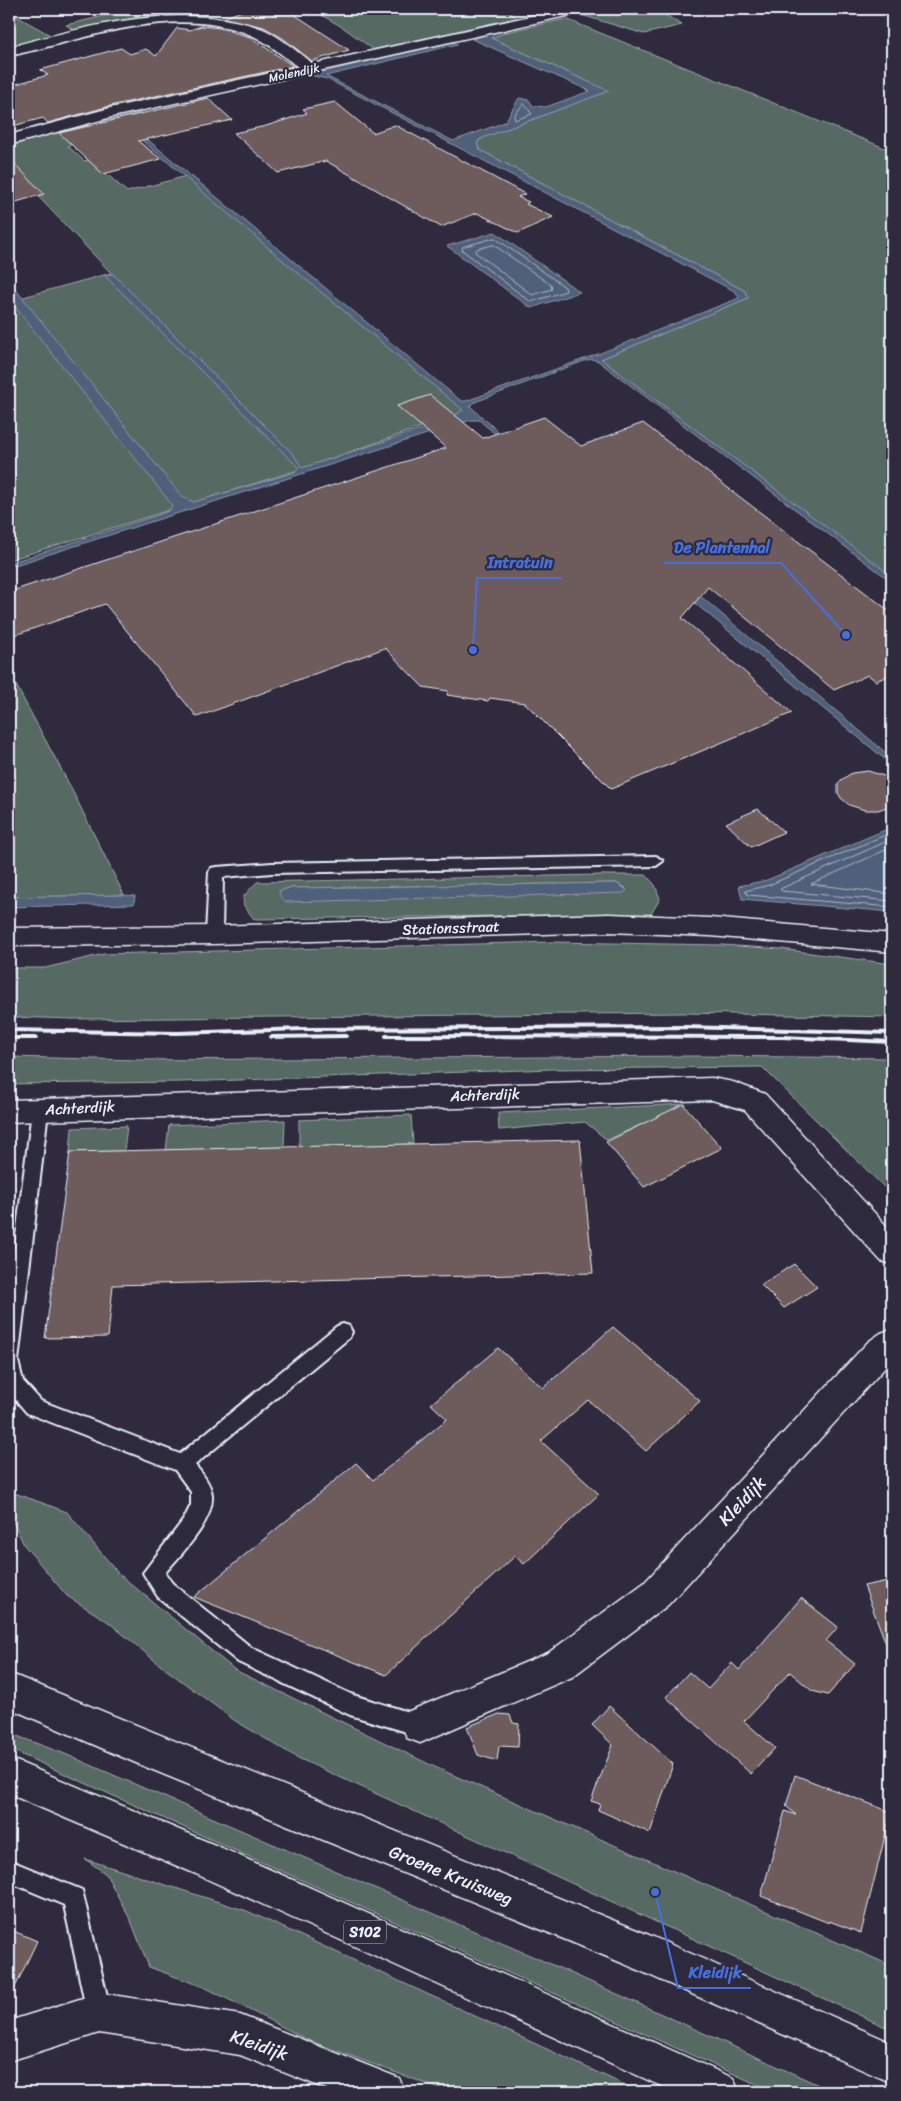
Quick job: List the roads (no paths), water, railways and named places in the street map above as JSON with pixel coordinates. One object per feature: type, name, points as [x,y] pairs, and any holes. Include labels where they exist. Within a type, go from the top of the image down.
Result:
[{"type":"street","name":"Molendijk","points":[[9,140],[110,113],[580,9]]},
{"type":"street","points":[[9,52],[128,20],[165,16],[200,17],[237,24],[258,33],[311,70]]},
{"type":"street","name":"Stationsstraat","points":[[9,937],[214,935],[609,923],[710,927],[892,944]]},
{"type":"street","name":"Achterdijk","points":[[9,1111],[40,1111],[99,1106],[712,1089],[733,1093],[755,1102],[892,1252]]},
{"type":"street","name":"Kleidijk","points":[[420,1725],[560,1664],[656,1594],[888,1355]]},
{"type":"street","name":"Groene Kruisweg","points":[[9,1690],[149,1750],[635,1949],[892,2063]]},
{"type":"street","name":"S102","points":[[9,1776],[210,1861],[719,2092]]},
{"type":"street","name":"Kleidijk","points":[[9,2040],[99,2013],[240,2035],[385,2092]]},
{"type":"lane","points":[[214,935],[216,872],[272,868],[656,861]]},
{"type":"lane","points":[[40,1111],[9,1361],[11,1379],[20,1394],[34,1407],[182,1464],[195,1478],[202,1496],[199,1514],[153,1573],[165,1590],[245,1655],[350,1705],[420,1725]]},
{"type":"lane","points":[[182,1464],[343,1332]]},
{"type":"lane","points":[[9,1871],[74,1898],[99,2013]]},
{"type":"water","points":[[500,31],[506,32],[491,38],[609,91],[485,137],[479,140],[477,145],[480,150],[745,291],[748,298],[601,359],[880,567],[892,577],[892,582],[598,361],[592,359],[584,361],[475,402],[470,406],[501,434],[686,584],[892,758],[892,765],[641,559],[479,420],[471,420],[9,567],[9,563],[161,514],[170,510],[172,505],[9,299],[9,281],[182,497],[194,502],[296,472],[298,467],[105,276],[113,274],[293,454],[302,468],[447,421],[463,410],[124,125],[104,124],[101,122],[142,114],[123,119],[461,401],[466,401],[598,354],[739,298],[736,292],[327,79],[309,75],[454,42],[458,44],[326,76],[453,141],[505,122],[519,98],[529,100],[533,106],[546,107],[590,91],[472,39]]},
{"type":"water","points":[[495,232],[580,292],[531,308],[447,246]]},
{"type":"water","points":[[892,827],[892,912],[742,899],[739,886],[767,880]]},
{"type":"water","points":[[616,883],[627,890],[624,893],[286,902],[280,896],[279,891],[289,888]]},
{"type":"water","points":[[135,896],[134,904],[9,907],[9,897]]},
{"type":"railway","points":[[9,1030],[177,1033],[303,1029],[686,1027],[892,1033]]},
{"type":"railway","points":[[271,1037],[346,1036]]},
{"type":"railway","points":[[386,1036],[782,1037],[892,1042]]},
{"type":"railway","points":[[9,1038],[36,1038]]},
{"type":"place","name":"De Plantenhal","points":[[846,635]]},
{"type":"place","name":"Intratuin","points":[[473,650]]},
{"type":"place","name":"Kleidijk","points":[[655,1892]]}]
